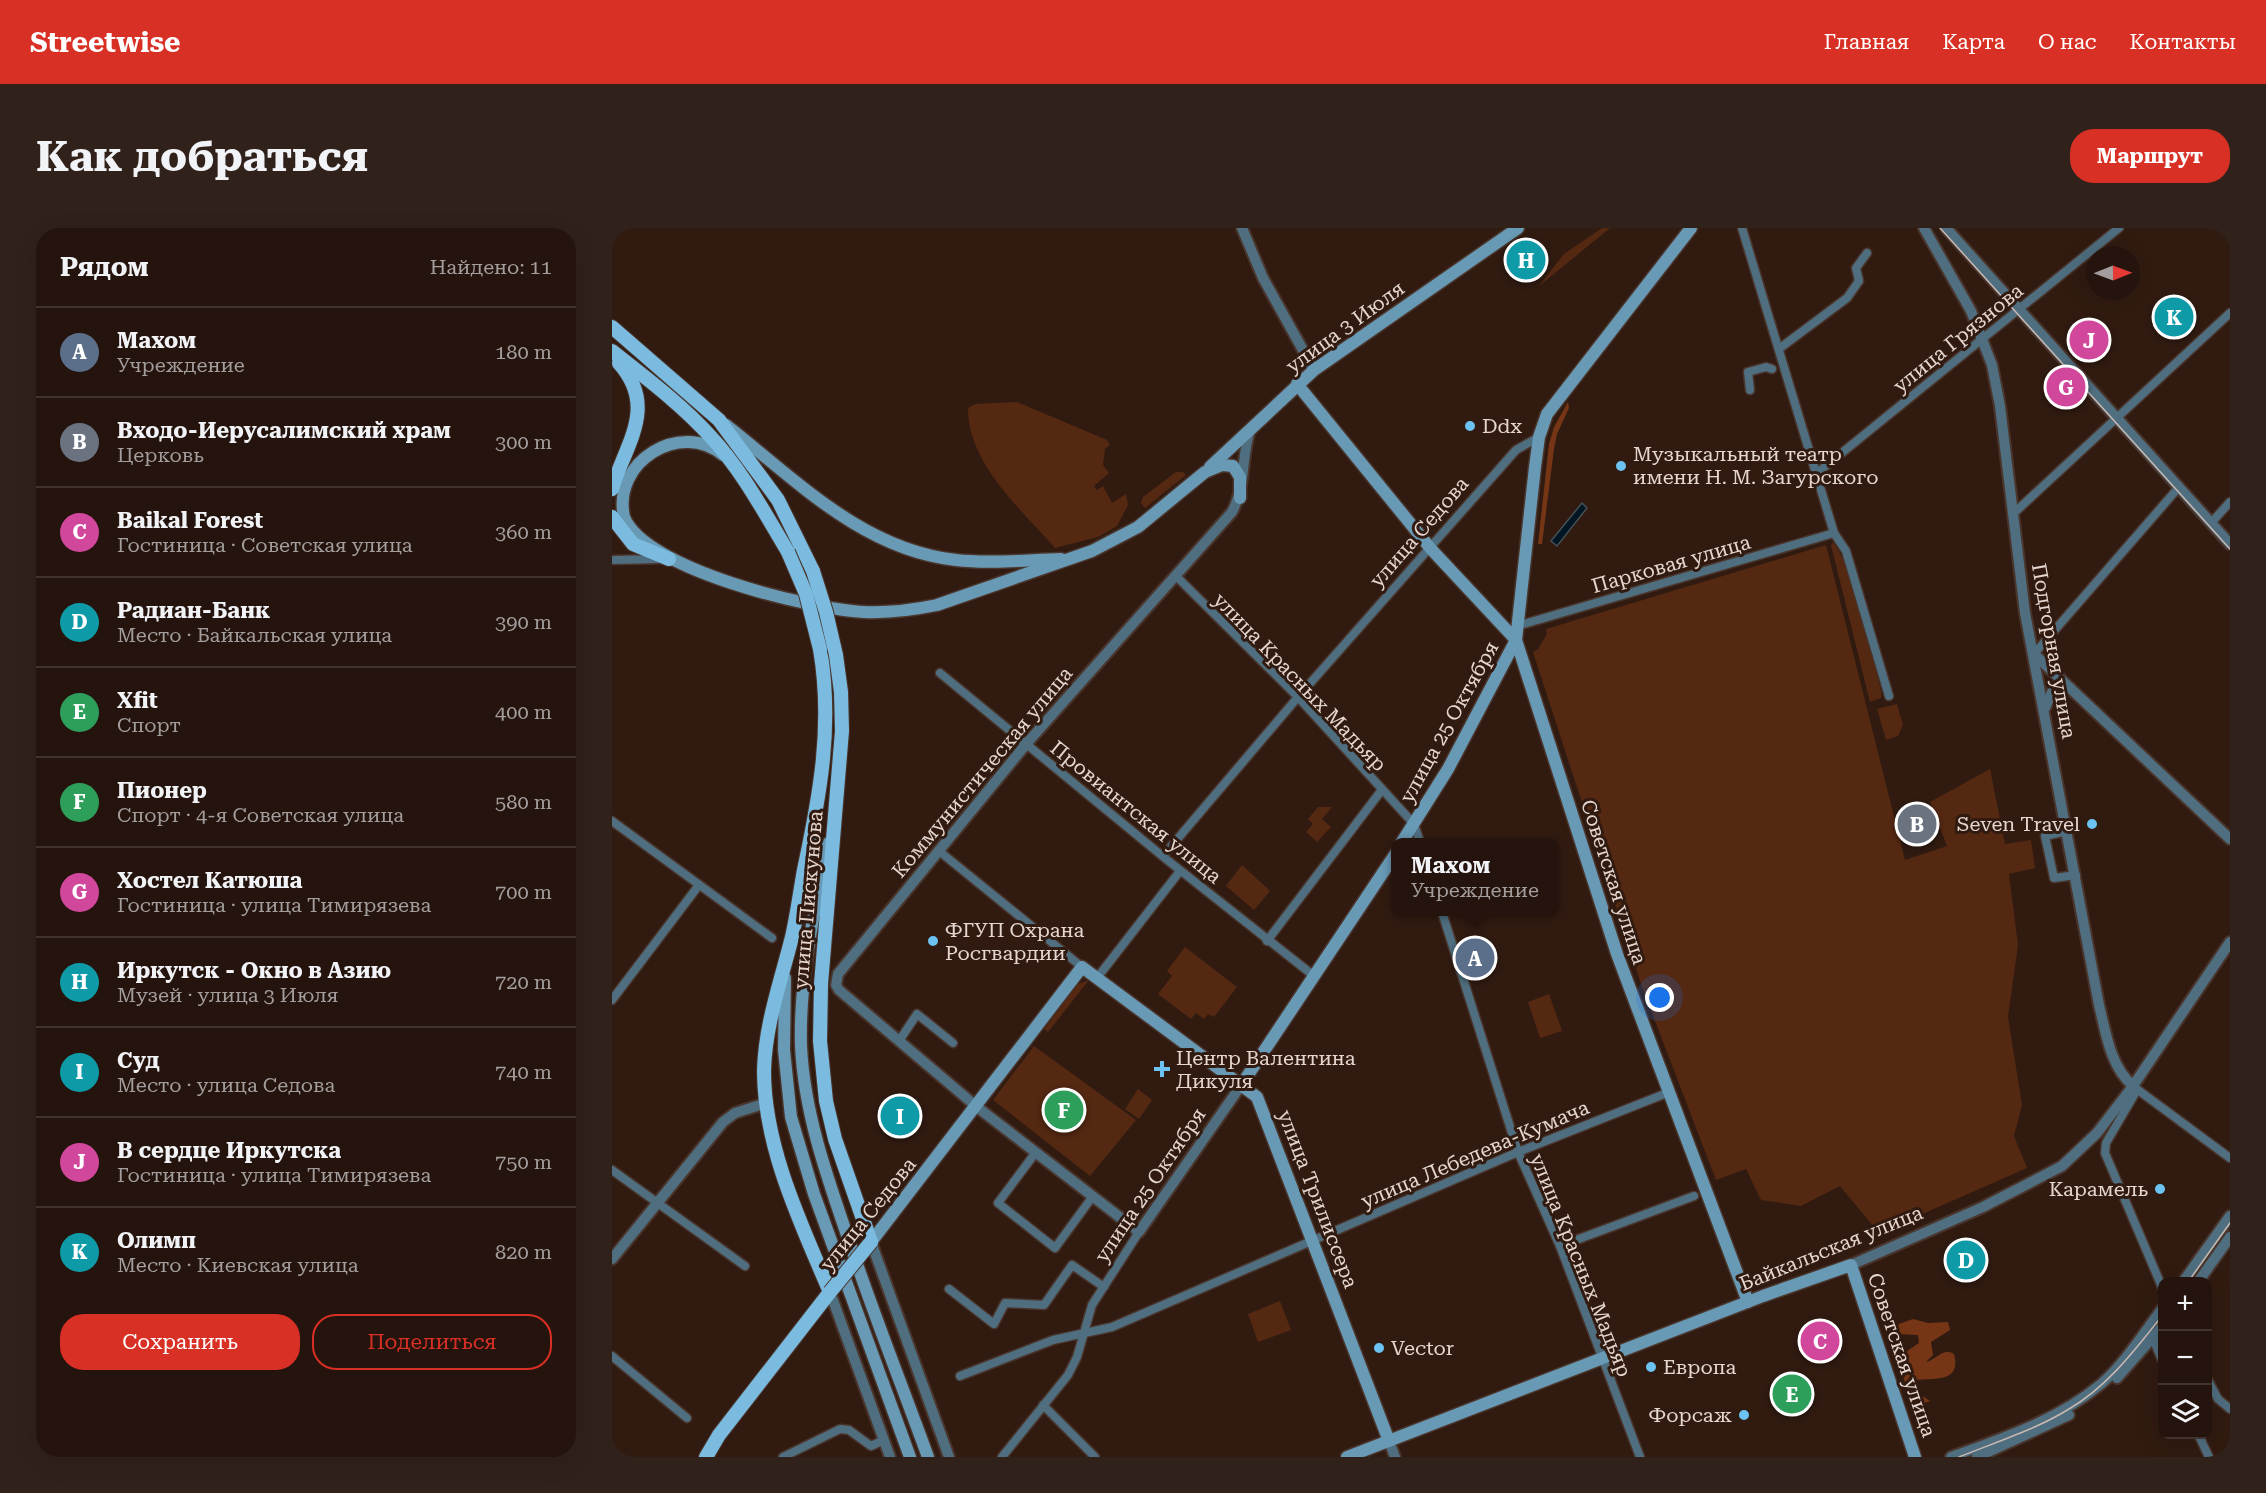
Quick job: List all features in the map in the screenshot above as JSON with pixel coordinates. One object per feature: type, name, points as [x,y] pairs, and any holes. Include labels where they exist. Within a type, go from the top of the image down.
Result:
[{"type":"main road","name":"улица 3 Июля","points":[[726,458],[706,445],[672,443],[644,455],[628,471],[621,491],[625,519],[641,541],[669,559],[795,601],[834,608],[880,612],[937,605],[1074,558],[1138,527],[1205,472],[1314,370],[1518,228]]},
{"type":"main road","points":[[1539,438],[1547,414],[1691,228]]},
{"type":"main road","points":[[612,327],[719,420],[845,519],[899,547],[943,558],[969,561],[1074,558]]},
{"type":"main road","points":[[612,353],[681,408],[710,436],[754,495],[788,552],[806,594],[820,649],[827,710],[825,759],[792,936],[768,1039],[764,1069],[766,1103],[785,1175],[830,1292]]},
{"type":"main road","points":[[612,353],[633,382],[639,405],[636,425],[612,489]]},
{"type":"main road","points":[[1297,384],[1431,549],[1516,640]]},
{"type":"main road","points":[[719,420],[778,500],[813,571],[826,612],[836,655],[842,705],[836,795]]},
{"type":"main road","name":"улица 25 Октября","points":[[1405,838],[1448,769],[1516,640],[1539,438]]},
{"type":"main road","points":[[1205,472],[1222,465],[1234,466],[1240,477],[1240,498]]},
{"type":"main road","points":[[612,517],[633,544],[669,559]]},
{"type":"main road","name":"Советская улица","points":[[1516,640],[1617,954],[1667,1093],[1748,1302]]},
{"type":"main road","name":"улица Пискунова","points":[[836,795],[819,1009],[822,1072],[835,1139],[871,1242]]},
{"type":"main road","name":"улица Пискунова","points":[[836,795],[803,981],[801,1047],[805,1080],[810,1112],[830,1188],[928,1457]]},
{"type":"main road","name":"улица 25 Октября","points":[[1242,1084],[1391,859]]},
{"type":"main road","name":"улица Пискунова","points":[[792,936],[783,1014],[786,1084],[791,1117],[814,1194],[910,1457]]},
{"type":"main road","name":"улица Седова","points":[[706,1457],[719,1435],[977,1107],[1082,967]]},
{"type":"main road","name":"улица Трилиссера","points":[[1082,967],[1257,1097],[1314,1240],[1389,1441]]},
{"type":"main road","name":"Советская улица","points":[[1851,1265],[1915,1457]]},
{"type":"main road","name":"Байкальская улица","points":[[1347,1457],[1748,1302],[1851,1265]]},
{"type":"street","points":[[1242,228],[1263,278],[1314,370]]},
{"type":"street","points":[[1742,228],[1834,533],[1846,551],[1889,696]]},
{"type":"street","name":"Подгорная улица","points":[[1924,228],[1971,311],[1983,338],[2000,406],[2025,613],[2106,1033],[2115,1062],[2123,1078],[2135,1088]]},
{"type":"street","points":[[1946,228],[2230,543]]},
{"type":"street","name":"улица Грязнова","points":[[1817,473],[2119,228]]},
{"type":"street","points":[[1780,348],[1847,298],[1859,281],[1856,268],[1867,253]]},
{"type":"street","points":[[2014,513],[2230,313]]},
{"type":"street","points":[[1750,390],[1748,372],[1766,367],[1772,369]]},
{"type":"street","name":"Коммунистическая улица","points":[[1139,1232],[977,1107],[898,1041],[839,990],[836,978],[1027,743],[1232,512],[1240,498],[1250,429]]},
{"type":"street","name":"улица Седова","points":[[1163,856],[1298,697],[1516,450],[1539,438]]},
{"type":"street","points":[[2179,487],[2034,654],[2230,839]]},
{"type":"street","points":[[2211,523],[2230,502]]},
{"type":"street","name":"Парковая улица","points":[[1517,626],[1834,533]]},
{"type":"street","points":[[612,560],[669,559]]},
{"type":"street","name":"улица Красных Мадьяр","points":[[1175,575],[1298,697],[1381,791],[1414,824],[1418,838]]},
{"type":"street","name":"Провиантская улица","points":[[940,673],[1180,871],[1314,976]]},
{"type":"street","points":[[2045,710],[2052,692],[2064,687],[2070,689]]},
{"type":"street","points":[[1267,941],[1381,791]]},
{"type":"street","points":[[612,821],[772,938]]},
{"type":"street","points":[[2068,831],[2045,836],[2054,878],[2076,875]]},
{"type":"street","name":"улица Трилиссера","points":[[939,851],[1082,967]]},
{"type":"street","points":[[1098,978],[1180,871]]},
{"type":"street","points":[[612,1000],[699,885]]},
{"type":"street","name":"улица Красных Мадьяр","points":[[1443,916],[1518,1152],[1560,1246],[1640,1457]]},
{"type":"street","name":"Байкальская улица","points":[[1851,1265],[1983,1207],[2062,1166],[2097,1133],[2135,1088],[2230,942]]},
{"type":"street","points":[[898,1041],[917,1014],[954,1043]]},
{"type":"street","name":"улица 25 Октября","points":[[1002,1457],[1068,1375],[1077,1357],[1092,1305],[1206,1128],[1242,1084]]},
{"type":"street","points":[[2159,1277],[2105,1153],[2106,1143],[2135,1088],[2230,1158]]},
{"type":"street","name":"улица Лебедева-Кумача","points":[[960,1376],[1053,1341],[1112,1327],[1518,1152],[1667,1093]]},
{"type":"street","points":[[612,1259],[723,1122],[735,1113],[766,1103]]},
{"type":"street","points":[[1036,1152],[998,1203],[1054,1248],[1093,1196]]},
{"type":"street","points":[[612,1170],[745,1266]]},
{"type":"street","points":[[1560,1246],[1694,1196]]},
{"type":"street","points":[[2186,1277],[2230,1216]]},
{"type":"street","points":[[2201,1277],[2230,1237]]},
{"type":"street","name":"улица Пискунова","points":[[871,1242],[949,1457]]},
{"type":"street","points":[[949,1290],[994,1324],[1005,1303],[1044,1305],[1072,1265],[1104,1287]]},
{"type":"street","points":[[830,1292],[890,1457]]},
{"type":"street","points":[[1951,1457],[2051,1417],[2079,1400],[2118,1366],[2158,1315]]},
{"type":"street","points":[[1977,1457],[2057,1422],[2086,1404],[2111,1383],[2159,1331]]},
{"type":"street","points":[[2152,1339],[2158,1350]]},
{"type":"street","points":[[612,1356],[687,1418]]},
{"type":"street","points":[[2211,1385],[2218,1399],[2230,1409]]},
{"type":"street","points":[[1043,1405],[1095,1457]]},
{"type":"street","points":[[783,1457],[840,1429],[849,1430],[871,1446],[884,1440]]},
{"type":"street","points":[[2200,1439],[2209,1457]]},
{"type":"street","name":"улица Трилиссера","points":[[1389,1441],[1395,1457]]},
{"type":"shaded area","points":[[1602,228],[1610,228],[1538,287],[1564,254]]},
{"type":"shaded area","points":[[1017,402],[1107,440],[1110,445],[1105,449],[1103,465],[1109,473],[1094,486],[1097,490],[1103,486],[1112,503],[1126,494],[1128,505],[1117,526],[1098,537],[1055,548],[999,484],[977,448],[970,428],[968,408],[975,404]]},
{"type":"shaded area","points":[[1568,402],[1569,408],[1557,434],[1542,544],[1538,544],[1549,444],[1554,427]]},
{"type":"shaded area","points":[[1176,472],[1183,472],[1186,475],[1145,508],[1141,503],[1143,497]]},
{"type":"shaded area","points":[[1833,542],[1850,575],[1868,634],[1881,691],[1881,698],[1870,702],[1831,545]]},
{"type":"shaded area","points":[[1826,545],[1905,860],[1947,846],[1930,802],[1990,769],[2005,844],[2031,840],[2035,868],[2009,874],[2018,945],[2008,1017],[2022,1105],[2014,1136],[2027,1168],[1879,1233],[1840,1186],[1801,1206],[1761,1200],[1746,1169],[1716,1180],[1642,987],[1533,652],[1538,649],[1547,634],[1546,629]]},
{"type":"shaded area","points":[[1897,704],[1903,725],[1898,736],[1886,740],[1877,709]]},
{"type":"shaded area","points":[[1318,807],[1332,807],[1322,819],[1331,827],[1317,842],[1306,832],[1313,824],[1308,819]]},
{"type":"shaded area","points":[[1242,865],[1270,891],[1254,910],[1226,886]]},
{"type":"shaded area","points":[[1185,947],[1237,987],[1214,1017],[1208,1014],[1204,1019],[1196,1013],[1191,1019],[1158,994],[1172,976],[1167,971]]},
{"type":"shaded area","points":[[1089,980],[1048,1032],[1044,1029],[1078,984]]},
{"type":"shaded area","points":[[1549,994],[1562,1031],[1540,1038],[1528,1002]]},
{"type":"shaded area","points":[[1034,1046],[1136,1120],[1090,1176],[993,1100]]},
{"type":"shaded area","points":[[1138,1089],[1152,1100],[1139,1119],[1125,1109]]},
{"type":"shaded area","points":[[1280,1301],[1291,1330],[1258,1342],[1248,1314]]},
{"type":"shaded area","points":[[1913,1319],[1928,1323],[1948,1322],[1950,1330],[1931,1342],[1933,1355],[1926,1362],[1950,1352],[1954,1354],[1955,1363],[1954,1370],[1944,1377],[1914,1380],[1912,1389],[1930,1401],[1913,1407],[1897,1358],[1919,1343],[1918,1335],[1896,1334],[1892,1329],[1893,1326]]},
{"type":"water","points":[[1582,503],[1587,508],[1557,546],[1551,541]]},
{"type":"tram line","points":[[1940,228],[2230,549]]},
{"type":"tram line","points":[[2192,1277],[2230,1223]]},
{"type":"tram line","points":[[1959,1457],[2043,1423],[2083,1400],[2120,1367],[2158,1321]]},
{"type":"place","name":"Иркутск - Окно в Азию","points":[[1526,260]]},
{"type":"place","name":"Олимп","points":[[2174,317]]},
{"type":"place","name":"В сердце Иркутска","points":[[2089,340]]},
{"type":"place","name":"Хостел Катюша","points":[[2066,387]]},
{"type":"place","name":"Ddx","points":[[1470,426]]},
{"type":"place","name":"Музыкальный театр имени Н. М. Загурского","points":[[1621,466]]},
{"type":"place","name":"Входо-Иерусалимский храм","points":[[1917,824]]},
{"type":"place","name":"Seven Travel","points":[[2092,824]]},
{"type":"place","name":"ФГУП Охрана Росгвардии","points":[[933,941]]},
{"type":"place","name":"Махом","points":[[1475,958]]},
{"type":"place","name":"Центр Валентина Дикуля","points":[[1162,1069]]},
{"type":"place","name":"Пионер","points":[[1064,1110]]},
{"type":"place","name":"Суд","points":[[900,1116]]},
{"type":"place","name":"Карамель","points":[[2160,1189]]},
{"type":"place","name":"Радиан-Банк","points":[[1966,1260]]},
{"type":"place","name":"Baikal Forest","points":[[1820,1341]]},
{"type":"place","name":"Vector","points":[[1379,1348]]},
{"type":"place","name":"Европа","points":[[1651,1367]]},
{"type":"place","name":"Xfit","points":[[1792,1394]]},
{"type":"place","name":"Форсаж","points":[[1744,1415]]}]
